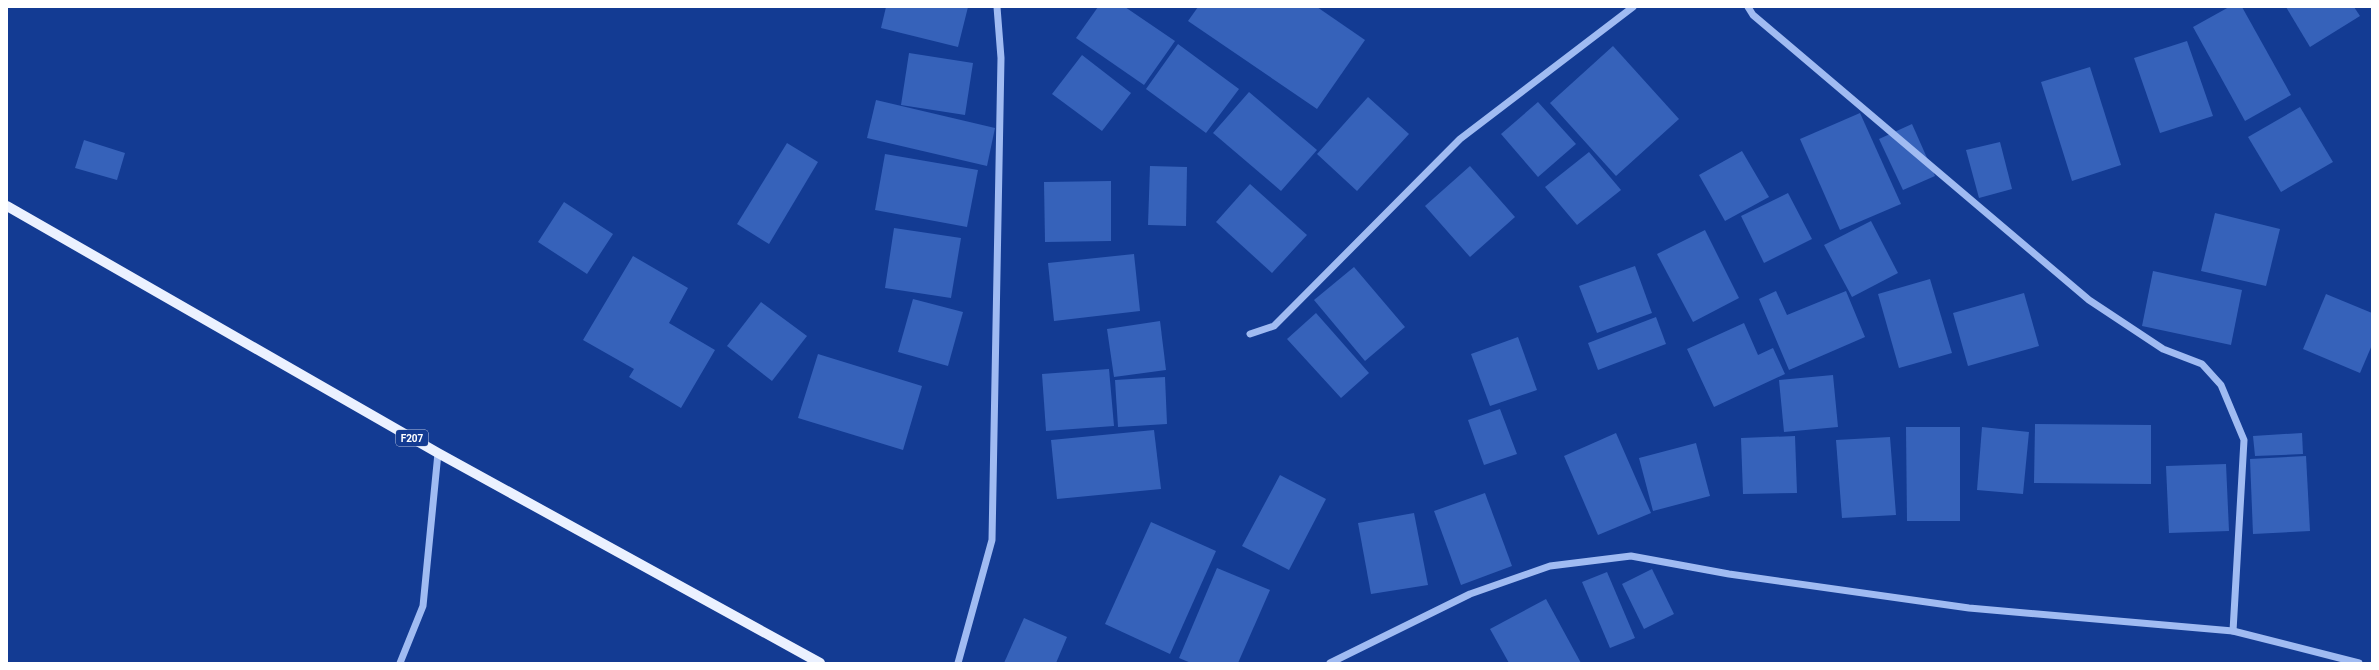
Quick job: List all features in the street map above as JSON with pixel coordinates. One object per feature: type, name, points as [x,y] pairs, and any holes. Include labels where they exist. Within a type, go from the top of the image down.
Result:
[{"type":"main road","name":"F207","points":[[7,206],[438,453],[820,663]]},
{"type":"street","points":[[958,663],[992,540],[1001,58],[996,7]]},
{"type":"street","points":[[1250,334],[1274,326],[1460,138],[1633,7]]},
{"type":"street","points":[[1748,7],[1753,15],[2089,300],[2163,349],[2202,364],[2221,385],[2244,440],[2233,632]]},
{"type":"street","points":[[400,663],[423,606],[438,453]]},
{"type":"street","points":[[1330,663],[1470,594],[1550,566],[1632,556],[1729,574],[1969,608],[2233,632],[2359,663]]},
{"type":"building","points":[[886,7],[968,7],[958,47],[881,28]]},
{"type":"building","points":[[1098,7],[1125,7],[1175,41],[1144,85],[1076,38]]},
{"type":"building","points":[[1198,7],[1317,7],[1365,40],[1317,109],[1188,21]]},
{"type":"building","points":[[2229,7],[2242,7],[2291,95],[2245,121],[2193,27]]},
{"type":"building","points":[[2286,7],[2354,7],[2360,16],[2310,47]]},
{"type":"building","points":[[2187,41],[2213,116],[2160,133],[2134,58]]},
{"type":"building","points":[[1178,44],[1239,89],[1206,133],[1146,89]]},
{"type":"building","points":[[1613,46],[1679,119],[1616,176],[1550,103]]},
{"type":"building","points":[[909,53],[973,63],[965,115],[901,105]]},
{"type":"building","points":[[1082,55],[1131,93],[1102,131],[1052,94]]},
{"type":"building","points":[[2090,67],[2121,165],[2072,181],[2041,82]]},
{"type":"building","points":[[1249,92],[1317,150],[1281,191],[1213,133]]},
{"type":"building","points":[[1368,97],[1409,134],[1357,191],[1317,154]]},
{"type":"building","points":[[876,100],[995,128],[987,166],[867,138]]},
{"type":"building","points":[[1538,102],[1576,144],[1538,177],[1501,134]]},
{"type":"building","points":[[2300,107],[2333,162],[2281,192],[2248,137]]},
{"type":"building","points":[[1860,113],[1901,204],[1840,230],[1800,139]]},
{"type":"building","points":[[1912,124],[1935,176],[1903,190],[1879,139]]},
{"type":"building","points":[[84,140],[125,153],[117,180],[75,168]]},
{"type":"building","points":[[2000,142],[2012,189],[1979,198],[1966,150]]},
{"type":"building","points":[[787,143],[818,162],[769,244],[737,224]]},
{"type":"building","points":[[1742,151],[1769,197],[1725,221],[1699,175]]},
{"type":"building","points":[[1589,152],[1621,190],[1577,225],[1545,187]]},
{"type":"building","points":[[885,154],[978,170],[967,227],[875,210]]},
{"type":"building","points":[[1150,166],[1187,167],[1186,226],[1148,225]]},
{"type":"building","points":[[1470,166],[1515,217],[1470,257],[1425,206]]},
{"type":"building","points":[[1111,181],[1111,241],[1045,242],[1044,182]]},
{"type":"building","points":[[1250,184],[1307,235],[1272,273],[1216,222]]},
{"type":"building","points":[[1788,193],[1812,239],[1764,263],[1741,216]]},
{"type":"building","points":[[564,202],[613,234],[587,274],[538,242]]},
{"type":"building","points":[[2215,213],[2280,229],[2266,286],[2201,271]]},
{"type":"building","points":[[1871,221],[1898,273],[1852,297],[1824,245]]},
{"type":"building","points":[[894,228],[961,238],[951,298],[885,288]]},
{"type":"building","points":[[1705,230],[1739,298],[1693,322],[1657,254]]},
{"type":"building","points":[[1134,254],[1140,311],[1054,321],[1048,263]]},
{"type":"building","points":[[633,256],[688,288],[669,323],[715,350],[681,408],[629,377],[634,369],[583,340]]},
{"type":"building","points":[[1635,266],[1652,313],[1597,333],[1579,286]]},
{"type":"building","points":[[1354,267],[1405,327],[1365,361],[1314,300]]},
{"type":"building","points":[[2153,271],[2242,290],[2231,345],[2142,326]]},
{"type":"building","points":[[1930,279],[1952,353],[1899,368],[1878,294]]},
{"type":"building","points":[[1776,291],[1787,315],[1846,291],[1865,337],[1789,370],[1759,299]]},
{"type":"building","points":[[2024,293],[2039,346],[1968,366],[1953,313]]},
{"type":"building","points":[[2326,294],[2372,313],[2372,345],[2360,373],[2303,349]]},
{"type":"building","points":[[913,299],[963,312],[948,366],[898,352]]},
{"type":"building","points":[[761,302],[807,336],[772,381],[727,346]]},
{"type":"building","points":[[1316,313],[1369,373],[1341,398],[1287,339]]},
{"type":"building","points":[[1656,317],[1666,344],[1598,370],[1588,343]]},
{"type":"building","points":[[1160,321],[1166,370],[1114,377],[1107,329]]},
{"type":"building","points":[[1744,323],[1758,355],[1773,348],[1785,374],[1714,407],[1687,349]]},
{"type":"building","points":[[1518,337],[1537,390],[1490,406],[1471,354]]},
{"type":"building","points":[[818,354],[922,386],[903,450],[798,418]]},
{"type":"building","points":[[1109,369],[1114,426],[1046,431],[1042,374]]},
{"type":"building","points":[[1833,375],[1838,427],[1784,432],[1779,380]]},
{"type":"building","points":[[1165,377],[1167,424],[1118,427],[1115,380]]},
{"type":"building","points":[[1500,409],[1517,454],[1484,465],[1468,420]]},
{"type":"building","points":[[2035,424],[2151,425],[2151,484],[2034,483]]},
{"type":"building","points":[[1906,427],[1960,427],[1960,521],[1907,521]]},
{"type":"building","points":[[1982,427],[2029,432],[2023,494],[1977,490]]},
{"type":"building","points":[[1154,430],[1161,489],[1057,499],[1051,440]]},
{"type":"building","points":[[1616,433],[1651,513],[1598,535],[1564,456]]},
{"type":"building","points":[[2302,433],[2303,454],[2255,456],[2253,436]]},
{"type":"building","points":[[1795,436],[1797,493],[1743,494],[1741,438]]},
{"type":"building","points":[[1890,437],[1896,515],[1842,518],[1836,440]]},
{"type":"building","points":[[1696,443],[1710,496],[1653,511],[1639,458]]},
{"type":"building","points":[[2306,456],[2310,531],[2253,534],[2250,459]]},
{"type":"building","points":[[2226,464],[2229,531],[2169,533],[2166,466]]},
{"type":"building","points":[[1280,475],[1326,499],[1289,570],[1242,546]]},
{"type":"building","points":[[1485,493],[1512,566],[1461,585],[1434,511]]},
{"type":"building","points":[[1414,513],[1428,585],[1371,594],[1358,523]]},
{"type":"building","points":[[1151,522],[1216,551],[1170,654],[1105,624]]},
{"type":"building","points":[[1217,568],[1270,590],[1238,663],[1191,663],[1179,658]]},
{"type":"building","points":[[1652,569],[1674,614],[1644,629],[1622,584]]},
{"type":"building","points":[[1607,572],[1635,638],[1610,648],[1582,582]]},
{"type":"building","points":[[1546,599],[1581,663],[1509,663],[1490,629]]},
{"type":"building","points":[[1024,618],[1067,637],[1056,663],[1004,663]]}]
